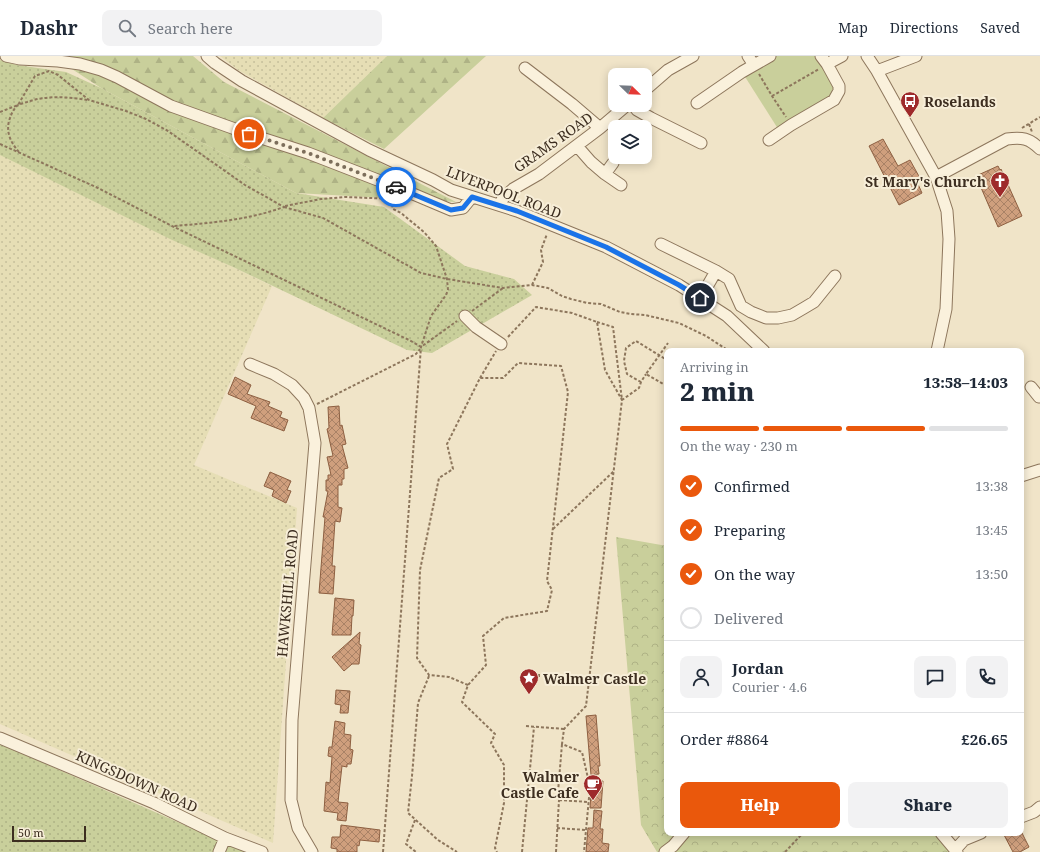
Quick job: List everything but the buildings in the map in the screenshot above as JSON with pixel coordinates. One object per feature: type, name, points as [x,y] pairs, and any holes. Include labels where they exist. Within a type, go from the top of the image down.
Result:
[{"type":"street","points":[[6,56],[20,59],[58,60],[101,70],[171,106],[308,153],[451,210],[463,208],[472,197]]},
{"type":"street","name":"LIVERPOOL ROAD","points":[[207,56],[242,81],[369,150],[451,190],[499,205],[606,247],[679,285],[727,316],[761,348]]},
{"type":"street","points":[[652,84],[668,70],[693,56]]},
{"type":"street","points":[[697,103],[751,61],[770,56]]},
{"type":"street","points":[[769,140],[791,125],[834,100],[839,91],[839,86],[824,60],[842,56]]},
{"type":"street","points":[[867,56],[877,71],[936,177],[947,211],[949,240],[946,309],[938,348]]},
{"type":"street","points":[[877,71],[916,56]]},
{"type":"street","points":[[525,68],[572,104],[600,128]]},
{"type":"street","name":"GRAMS ROAD","points":[[499,205],[512,189],[539,174],[577,146],[619,112]]},
{"type":"street","points":[[640,112],[701,143]]},
{"type":"street","points":[[936,177],[1007,139],[1027,139],[1040,149]]},
{"type":"street","points":[[577,146],[591,162],[621,185]]},
{"type":"street","points":[[605,174],[612,164]]},
{"type":"street","points":[[661,244],[716,270],[729,279],[741,306],[766,318],[778,318],[792,315],[814,302],[835,276]]},
{"type":"street","points":[[700,298],[716,270]]},
{"type":"street","points":[[465,316],[476,327],[501,344]]},
{"type":"street","name":"HAWKSHILL ROAD","points":[[250,364],[274,374],[292,385],[304,398],[309,408],[315,443],[292,720],[291,800],[298,828],[312,852]]},
{"type":"street","points":[[1024,475],[1040,470]]},
{"type":"street","name":"KINGSDOWN ROAD","points":[[0,738],[154,803],[225,838],[262,852]]},
{"type":"street","points":[[1024,816],[1040,808]]},
{"type":"street","points":[[665,852],[673,846],[681,836]]},
{"type":"street","points":[[944,836],[956,851],[964,840],[974,836]]},
{"type":"street","points":[[219,852],[225,838]]},
{"type":"path","points":[[772,96],[824,60]]},
{"type":"path","points":[[751,61],[791,125]]},
{"type":"path","points":[[20,153],[14,147],[9,136],[8,126],[11,114],[35,76],[49,71],[58,75],[89,100]]},
{"type":"path","points":[[0,112],[31,100],[66,97],[89,100],[126,111],[146,119],[168,131],[245,185],[284,207],[323,218],[421,273],[503,288],[532,285],[548,288],[562,296],[587,303],[601,304],[620,312],[645,315],[679,323],[706,336],[724,348]]},
{"type":"path","points":[[0,144],[98,188],[172,226],[421,347]]},
{"type":"path","points":[[172,226],[246,218],[284,207],[321,199],[345,197],[391,198],[393,209],[401,213],[424,232],[436,246],[447,278],[448,290],[431,316],[421,347],[384,852]]},
{"type":"path","points":[[532,285],[543,262],[541,250],[550,224]]},
{"type":"path","points":[[309,408],[416,354],[421,347],[503,288]]},
{"type":"path","points":[[468,684],[450,677],[429,675],[417,658],[420,570],[439,478],[453,469],[447,444],[480,378],[501,344],[536,307],[572,313],[613,327],[622,400],[586,706],[564,729],[558,792],[559,800],[556,852]]},
{"type":"path","points":[[597,322],[605,370],[622,400]]},
{"type":"path","points":[[641,382],[627,374],[624,361],[626,348],[636,341],[664,358]]},
{"type":"path","points":[[665,348],[668,343]]},
{"type":"path","points":[[622,400],[639,388],[646,374],[664,350]]},
{"type":"path","points":[[480,378],[503,378],[518,363],[561,366],[568,392],[547,581],[552,590],[547,611],[504,618],[483,636],[486,665],[468,684],[462,702],[494,734],[491,743],[504,765],[504,803],[495,848],[497,852]]},
{"type":"path","points":[[646,374],[664,384]]},
{"type":"path","points":[[552,530],[614,471]]},
{"type":"path","points":[[429,675],[418,703],[408,813],[438,840],[458,852]]},
{"type":"path","points":[[526,726],[564,729]]},
{"type":"path","points":[[522,852],[534,727]]},
{"type":"path","points":[[562,744],[582,752],[590,787],[584,852]]},
{"type":"path","points":[[559,800],[588,802]]},
{"type":"path","points":[[415,820],[406,844],[416,852]]},
{"type":"path","points":[[557,828],[586,830]]},
{"type":"path","points":[[785,852],[800,836]]},
{"type":"shaded area","points":[[220,56],[387,56],[323,118],[238,70]]},
{"type":"shaded area","points":[[0,154],[272,286],[194,465],[297,508],[273,843],[0,724]]},
{"type":"green space","points":[[52,56],[193,56],[224,82],[456,202],[296,193],[101,88]]},
{"type":"green space","points":[[387,56],[486,56],[384,149],[323,118]]},
{"type":"green space","points":[[770,56],[821,56],[839,91],[780,132],[742,72]]},
{"type":"green space","points":[[0,60],[17,65],[66,72],[101,88],[296,193],[384,207],[465,266],[514,279],[532,295],[432,353],[407,350],[233,267],[170,239],[0,155]]},
{"type":"green space","points":[[616,537],[664,545],[664,836],[939,836],[952,852],[657,852],[641,825]]},
{"type":"green space","points":[[0,744],[246,852],[0,852]]},
{"type":"way so far","points":[[249,134],[308,153],[396,187]]},
{"type":"place","name":"Roselands","points":[[910,118]]},
{"type":"place","name":"St Mary's Church","points":[[1000,198]]},
{"type":"place","name":"Walmer Castle","points":[[529,695]]},
{"type":"place","name":"Walmer Castle Cafe","points":[[593,801]]},
{"type":"route","points":[[396,187],[451,210],[463,208],[472,197],[517,211],[606,247],[679,285],[700,298]]}]
